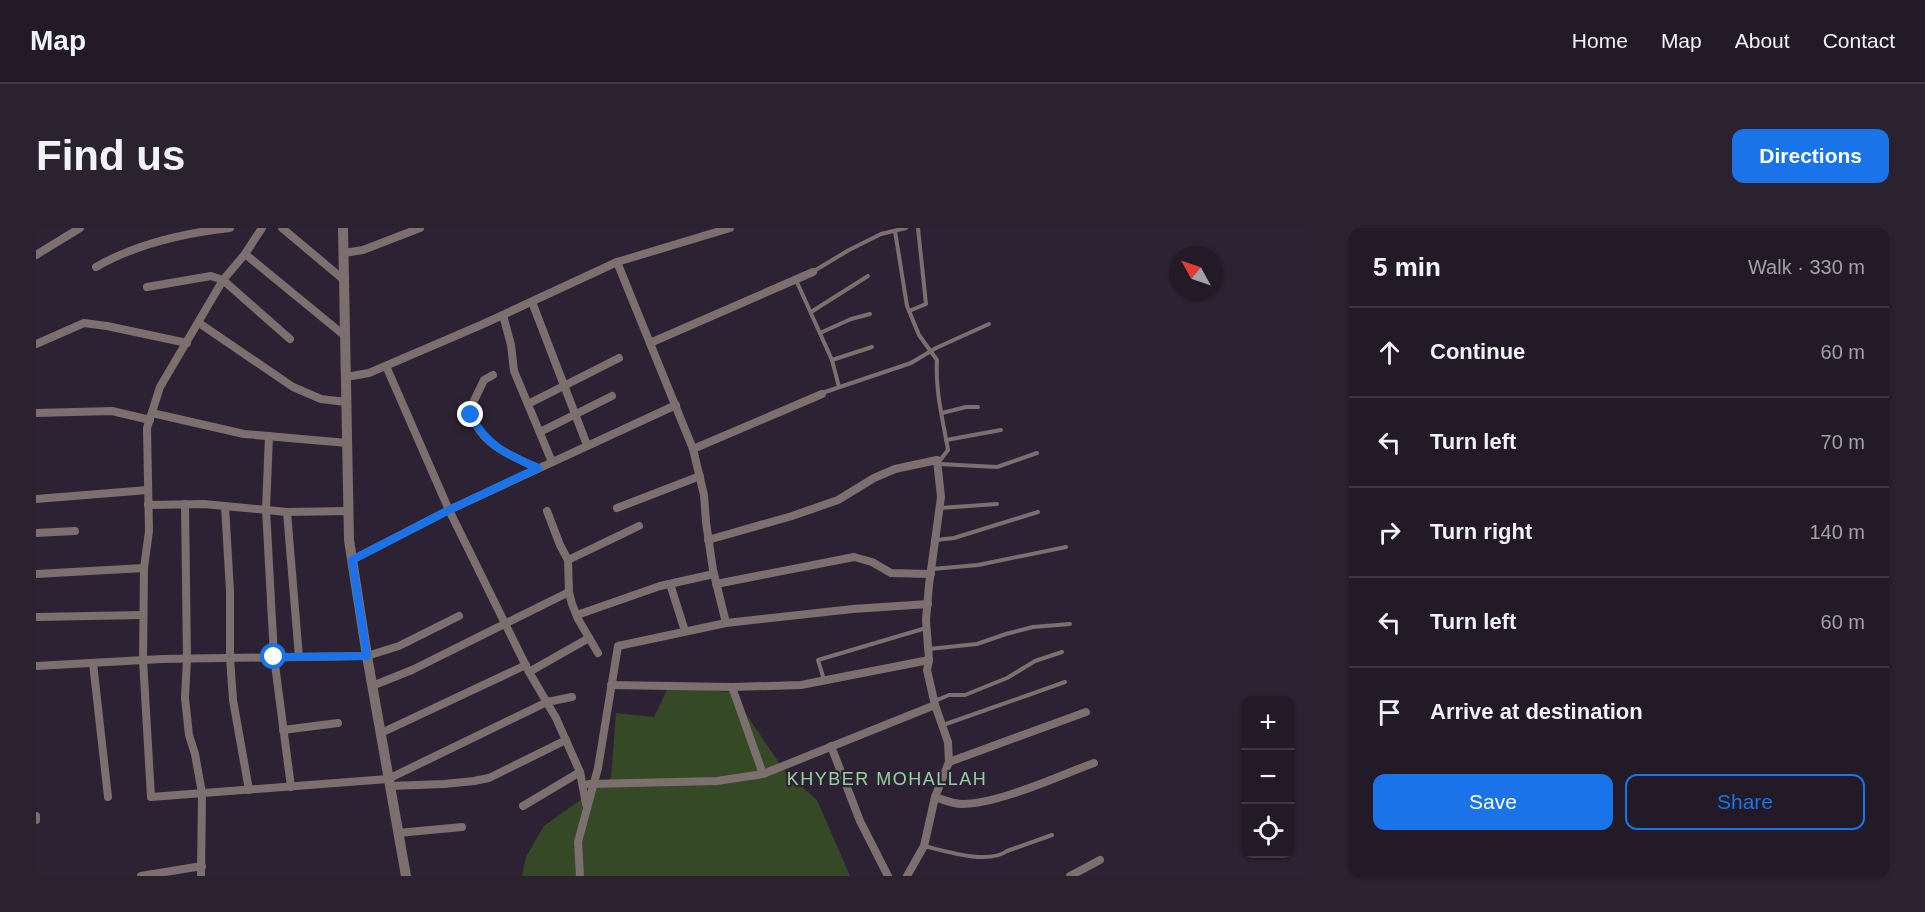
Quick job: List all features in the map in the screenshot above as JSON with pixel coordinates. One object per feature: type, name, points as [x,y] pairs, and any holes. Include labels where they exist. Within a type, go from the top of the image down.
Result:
[{"type":"street","points":[[36,255],[80,228]]},
{"type":"street","points":[[96,267],[119,254],[165,239],[230,228]]},
{"type":"street","points":[[262,228],[245,254],[223,280],[160,387],[147,428],[149,531],[144,568],[143,660],[151,797],[291,787],[454,783],[489,778],[566,740]]},
{"type":"street","points":[[282,228],[344,280]]},
{"type":"street","points":[[343,228],[349,540],[406,876]]},
{"type":"street","points":[[344,254],[363,250],[420,228]]},
{"type":"street","points":[[346,377],[369,373],[386,366],[617,262],[730,228]]},
{"type":"street","points":[[245,254],[345,336]]},
{"type":"street","points":[[617,262],[693,449],[704,495],[714,574],[726,623]]},
{"type":"street","points":[[650,343],[813,272]]},
{"type":"street","points":[[147,287],[212,276],[223,280],[290,339]]},
{"type":"street","points":[[532,302],[587,445]]},
{"type":"street","points":[[503,315],[511,345],[514,371],[552,462]]},
{"type":"street","points":[[199,322],[293,387],[321,399],[346,402]]},
{"type":"street","points":[[36,344],[84,323],[187,343]]},
{"type":"street","points":[[528,404],[619,358]]},
{"type":"street","points":[[386,366],[449,510],[566,740],[580,771],[587,807]]},
{"type":"street","points":[[493,375],[484,380],[471,407],[475,423],[496,447],[538,468]]},
{"type":"street","points":[[693,449],[822,394]]},
{"type":"street","points":[[540,432],[612,396]]},
{"type":"street","points":[[352,560],[449,510],[676,405]]},
{"type":"street","points":[[36,413],[112,411],[244,434],[347,443]]},
{"type":"street","points":[[269,436],[266,509],[274,657],[291,787]]},
{"type":"street","points":[[708,540],[838,500],[874,478],[894,469],[937,460],[941,497],[928,604],[929,660],[927,670],[934,703],[948,742],[949,762],[935,797],[924,846],[907,876]]},
{"type":"street","points":[[617,508],[700,476]]},
{"type":"street","points":[[36,499],[148,490]]},
{"type":"street","points":[[185,504],[187,659],[185,698],[189,735],[202,794],[201,876]]},
{"type":"street","points":[[148,505],[225,506],[287,512],[349,511]]},
{"type":"street","points":[[225,506],[233,700],[249,790]]},
{"type":"street","points":[[547,511],[568,560],[569,592],[577,615],[598,653]]},
{"type":"street","points":[[287,512],[299,657]]},
{"type":"street","points":[[568,560],[639,526]]},
{"type":"street","points":[[36,534],[75,531]]},
{"type":"street","points":[[716,584],[854,557],[872,562],[891,573],[931,572]]},
{"type":"street","points":[[36,574],[144,568]]},
{"type":"street","points":[[577,615],[670,584],[714,574]]},
{"type":"street","points":[[670,584],[685,631]]},
{"type":"street","points":[[372,686],[412,670],[569,592]]},
{"type":"street","points":[[580,876],[578,842],[598,768],[618,646],[726,623],[853,609],[928,604]]},
{"type":"street","points":[[36,617],[143,615]]},
{"type":"street","points":[[36,666],[143,660],[367,656],[399,646],[459,616]]},
{"type":"street","points":[[381,733],[528,669],[589,638]]},
{"type":"street","points":[[611,685],[732,687],[801,685],[929,660]]},
{"type":"street","points":[[93,663],[108,797]]},
{"type":"street","points":[[732,687],[763,774]]},
{"type":"street","points":[[389,783],[547,702],[572,697]]},
{"type":"street","points":[[582,785],[717,781],[763,774],[934,703]]},
{"type":"street","points":[[949,762],[1086,712]]},
{"type":"street","points":[[283,730],[338,723]]},
{"type":"street","points":[[831,746],[861,821],[888,876]]},
{"type":"street","points":[[935,797],[964,804],[999,798],[1094,763]]},
{"type":"street","points":[[523,806],[580,771]]},
{"type":"street","points":[[398,833],[462,827]]},
{"type":"street","points":[[1070,876],[1100,860]]},
{"type":"street","points":[[141,876],[202,866]]},
{"type":"lane","points":[[813,272],[881,234],[906,228]]},
{"type":"lane","points":[[909,310],[926,304],[918,228]]},
{"type":"lane","points":[[895,231],[909,310],[919,335],[937,360],[936,372],[948,450],[938,464]]},
{"type":"lane","points":[[811,312],[868,276]]},
{"type":"lane","points":[[796,279],[832,360],[839,387]]},
{"type":"lane","points":[[820,333],[870,314]]},
{"type":"lane","points":[[822,394],[911,363],[930,351],[989,324]]},
{"type":"lane","points":[[832,360],[872,347]]},
{"type":"lane","points":[[942,413],[966,407],[978,407]]},
{"type":"lane","points":[[946,440],[1001,430]]},
{"type":"lane","points":[[938,464],[997,467],[1037,453]]},
{"type":"lane","points":[[939,508],[996,504]]},
{"type":"lane","points":[[935,540],[954,538],[1038,512]]},
{"type":"lane","points":[[931,572],[1066,547]]},
{"type":"lane","points":[[928,649],[977,644],[1033,627],[1070,624]]},
{"type":"lane","points":[[825,681],[818,660],[927,627]]},
{"type":"lane","points":[[934,703],[949,696],[965,695],[1007,678],[1035,660],[1062,652]]},
{"type":"lane","points":[[942,725],[1065,682]]},
{"type":"lane","points":[[924,846],[966,856],[993,856],[1052,836]]},
{"type":"green space","points":[[668,688],[731,692],[786,773],[817,800],[850,876],[522,876],[526,857],[544,826],[611,778],[616,713],[654,717]]},
{"type":"district","name":"KHYBER MOHALLAH","points":[[887,779]]},
{"type":"route","points":[[274,657],[367,656],[352,560],[449,510],[538,468],[502,452],[488,440],[471,415]]}]
